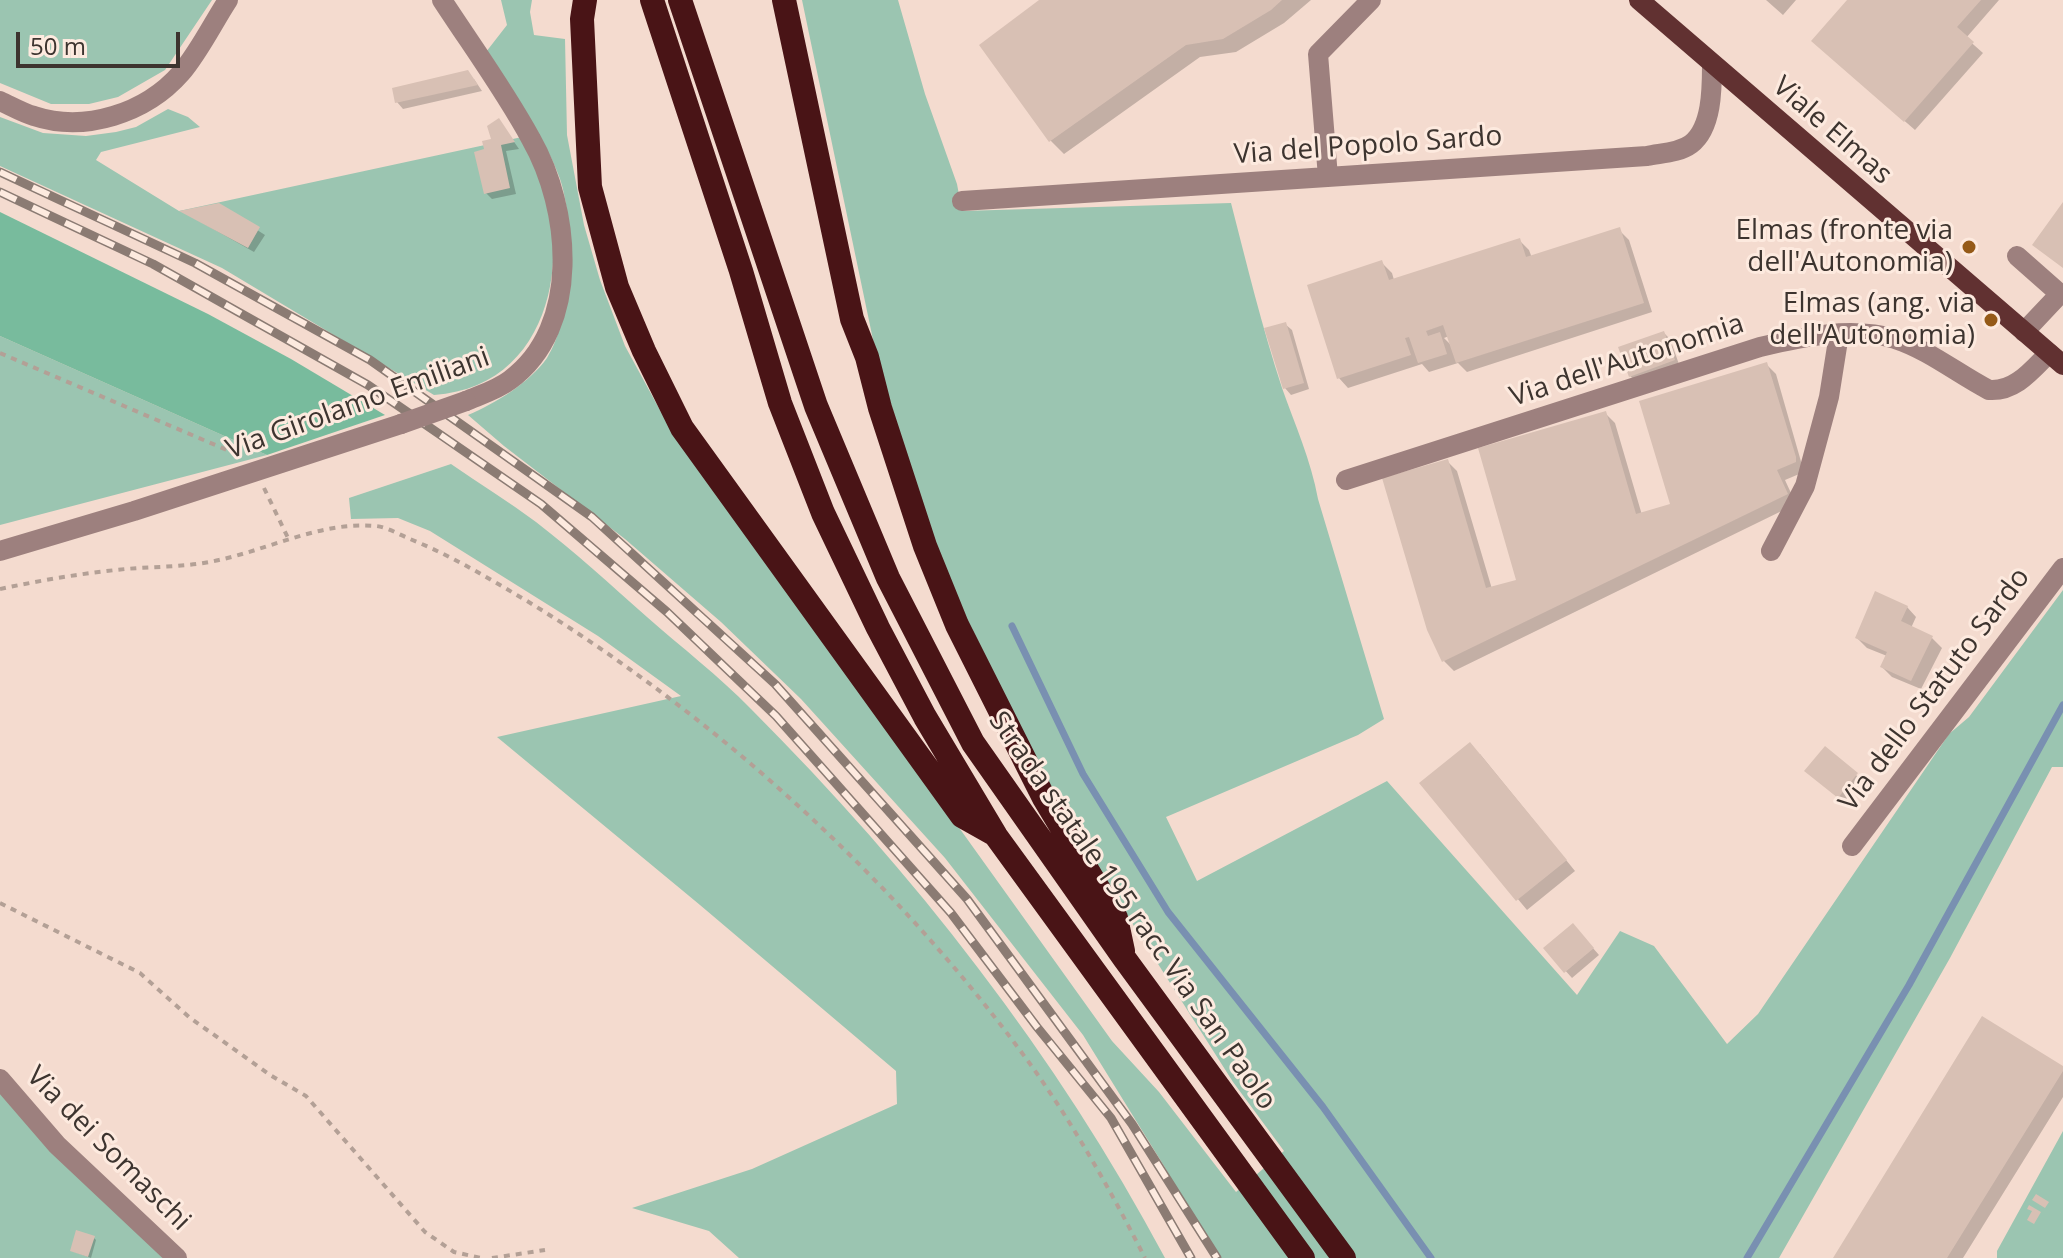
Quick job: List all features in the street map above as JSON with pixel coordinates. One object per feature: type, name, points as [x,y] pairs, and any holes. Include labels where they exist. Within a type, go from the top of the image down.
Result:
[{"type":"highway","points":[[585,0],[582,19],[590,187],[617,287],[682,428],[962,816],[996,836]]},
{"type":"highway","points":[[652,0],[741,271],[780,403],[823,513],[878,628],[925,717],[996,836],[1303,1258]]},
{"type":"highway","name":"Strada statale 195 racc Via San Paolo","points":[[680,0],[816,406],[888,578],[973,743],[1124,958],[1344,1258]]},
{"type":"highway","points":[[784,0],[852,319],[867,357],[880,408],[925,546],[957,625],[1044,798],[1116,918],[1124,958]]},
{"type":"main road","name":"Viale Elmas","points":[[1639,0],[2056,359]]},
{"type":"street","points":[[0,101],[36,117],[78,123],[120,115],[151,98],[181,73],[228,0]]},
{"type":"street","name":"Via Girolamo Emiliani","points":[[0,551],[134,511],[466,401],[509,381],[536,353],[551,326],[559,301],[563,251],[559,218],[549,181],[532,140],[442,0]]},
{"type":"street","points":[[1328,177],[1318,54],[1371,0]]},
{"type":"street","name":"Via del Popolo Sardo","points":[[962,201],[1647,156],[1681,150],[1693,143],[1702,128],[1709,106],[1712,65]]},
{"type":"street","points":[[2017,256],[2061,295],[2024,332]]},
{"type":"street","points":[[1771,551],[1805,486],[1829,397],[1839,334]]},
{"type":"street","name":"Via dell'Autonomia","points":[[1346,480],[1760,347],[1815,335],[1869,334],[1896,340],[1928,354],[1989,390],[2000,391],[2011,387],[2056,359]]},
{"type":"street","name":"Via dello Statuto Sardo","points":[[1852,846],[2063,568]]},
{"type":"street","name":"Via dei Somaschi","points":[[0,1079],[57,1145],[177,1258]]},
{"type":"path","points":[[0,353],[243,457]]},
{"type":"path","points":[[264,488],[289,540]]},
{"type":"path","points":[[0,589],[118,569],[218,561],[335,527],[379,526],[455,557],[625,666],[725,742],[814,821],[967,982],[1035,1071],[1079,1140],[1145,1258]]},
{"type":"path","points":[[0,903],[140,973],[189,1017],[270,1075],[306,1096],[425,1232],[454,1252],[481,1258]]},
{"type":"path","points":[[492,1258],[545,1250]]},
{"type":"green space","points":[[0,0],[212,0],[165,70],[118,97],[89,104],[51,104],[0,83]]},
{"type":"green space","points":[[501,0],[532,0],[530,12],[534,35],[565,39],[567,135],[584,225],[600,280],[625,346],[661,412],[1112,1041],[1159,1092],[1236,1192],[1284,1151],[1233,1082],[1092,860],[1045,778],[967,620],[926,521],[876,354],[802,0],[898,0],[925,94],[957,184],[962,211],[1231,203],[1268,342],[1311,470],[1384,719],[1358,735],[1166,817],[1197,881],[1387,781],[1577,995],[1620,931],[1654,946],[1727,1044],[1758,1014],[1949,734],[1969,717],[2063,590],[2063,767],[2052,767],[1950,958],[1779,1258],[1214,1258],[1164,1166],[1083,1035],[945,858],[801,699],[721,622],[625,539],[468,415],[511,391],[531,376],[547,358],[562,319],[569,270],[565,198],[554,163],[486,52],[507,25]]},
{"type":"green space","points":[[168,109],[188,117],[200,127],[101,152],[96,160],[179,211],[522,137],[540,173],[551,213],[553,255],[548,296],[534,333],[511,363],[477,385],[434,395],[222,268],[0,166],[0,117],[43,133],[86,136],[136,127]]},
{"type":"green space","points":[[0,212],[208,314],[385,415],[267,455],[0,336]]},
{"type":"green space","points":[[0,336],[267,455],[0,525]]},
{"type":"green space","points":[[451,464],[550,533],[713,673],[811,771],[869,835],[925,900],[1029,1038],[1078,1109],[1165,1258],[739,1258],[709,1231],[632,1208],[752,1169],[897,1104],[896,1071],[497,737],[681,696],[598,636],[430,531],[398,518],[351,519],[349,498]]},
{"type":"green space","points":[[0,1093],[163,1258],[0,1258]]},
{"type":"green space","points":[[2063,1131],[2063,1258],[1997,1258],[1997,1251]]},
{"type":"building","points":[[1039,0],[1282,0],[1223,39],[1186,45],[1049,142],[979,45]]},
{"type":"building","points":[[1847,0],[1981,0],[1957,27],[1974,42],[1904,122],[1811,41]]},
{"type":"building","points":[[468,70],[478,85],[395,103],[392,88]]},
{"type":"building","points":[[499,118],[515,142],[501,145],[510,188],[484,194],[474,152],[484,149],[482,141],[491,139],[487,126]]},
{"type":"building","points":[[2063,202],[2063,268],[2032,245]]},
{"type":"building","points":[[219,203],[260,227],[248,248],[179,211]]},
{"type":"building","points":[[1620,227],[1644,303],[1456,363],[1443,325],[1426,331],[1428,336],[1440,332],[1447,354],[1418,363],[1409,337],[1405,338],[1411,355],[1337,379],[1307,285],[1382,260],[1389,280],[1520,238],[1526,257]]},
{"type":"building","points":[[1286,322],[1304,383],[1283,389],[1264,328]]},
{"type":"building","points":[[1664,331],[1675,360],[1629,377],[1618,347]]},
{"type":"building","points":[[1767,362],[1796,457],[1796,462],[1777,470],[1788,494],[1442,662],[1427,630],[1382,478],[1448,459],[1486,588],[1516,580],[1478,448],[1606,411],[1636,514],[1670,504],[1639,401]]},
{"type":"building","points":[[1875,591],[1908,606],[1901,621],[1933,636],[1911,681],[1880,667],[1887,652],[1855,638]]},
{"type":"building","points":[[1470,742],[1567,860],[1516,901],[1419,783]]},
{"type":"building","points":[[1825,746],[1858,773],[1838,798],[1804,771]]},
{"type":"building","points":[[1573,923],[1594,948],[1564,973],[1543,948]]},
{"type":"building","points":[[1982,1016],[2063,1066],[2063,1071],[1947,1258],[1833,1258]]},
{"type":"building","points":[[2036,1194],[2049,1202],[2045,1208],[2032,1200]]},
{"type":"building","points":[[2029,1205],[2041,1212],[2034,1224],[2027,1220],[2032,1211],[2027,1209]]},
{"type":"building","points":[[76,1230],[95,1236],[88,1257],[70,1251]]},
{"type":"waterway","points":[[1012,626],[1083,774],[1168,912],[1323,1107],[1431,1258]]},
{"type":"waterway","points":[[1747,1258],[1909,985],[2063,705]]},
{"type":"railway","points":[[0,172],[195,263],[370,360],[592,517],[775,684],[967,899],[1132,1124],[1217,1258]]},
{"type":"railway","points":[[0,192],[153,264],[368,385],[541,504],[667,612],[776,716],[951,913],[1111,1118],[1191,1258]]},
{"type":"place","name":"Elmas (fronte via dell'Autonomia)","points":[[1969,247]]},
{"type":"place","name":"Elmas (ang. via dell'Autonomia)","points":[[1991,320]]}]
